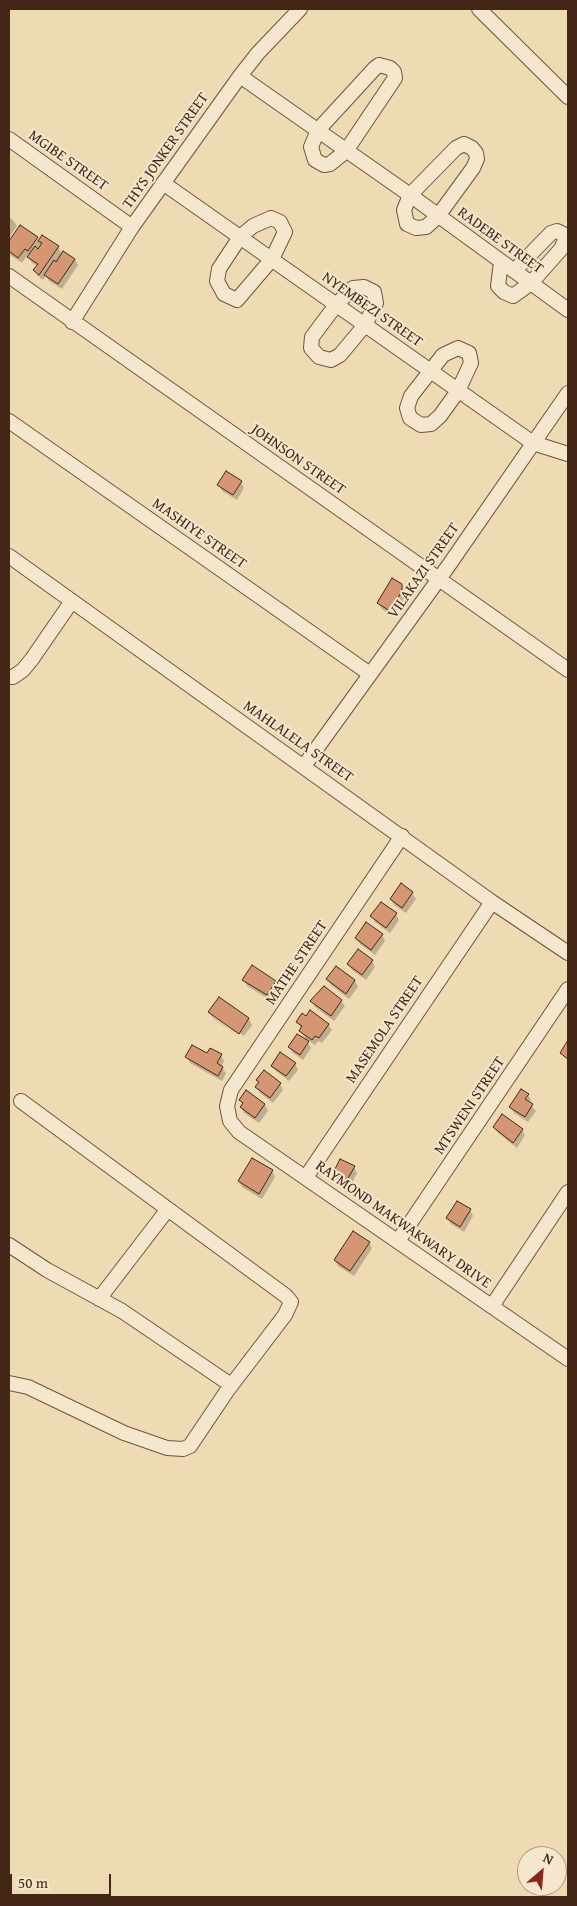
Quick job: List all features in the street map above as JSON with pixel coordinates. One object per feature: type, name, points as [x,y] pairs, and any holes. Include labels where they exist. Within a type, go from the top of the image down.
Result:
[{"type":"street","name":"THYS JONKER STREET","points":[[72,322],[132,227],[240,76],[258,53],[300,9]]},
{"type":"street","points":[[479,9],[568,97]]},
{"type":"street","points":[[384,65],[394,72],[394,78],[346,151],[330,164],[324,165],[315,160],[311,147],[318,130],[375,68],[384,65]]},
{"type":"street","name":"RADEBE STREET","points":[[240,76],[410,195],[568,310]]},
{"type":"street","name":"MGIBE STREET","points":[[9,139],[132,227]]},
{"type":"street","name":"RADEBE STREET","points":[[410,195],[456,148],[464,144],[472,148],[476,153],[477,159],[438,216]]},
{"type":"street","name":"NYEMBEZI STREET","points":[[163,183],[533,443],[568,454]]},
{"type":"street","points":[[410,195],[404,210],[407,224],[416,228],[426,227],[438,216]]},
{"type":"street","points":[[271,218],[280,222],[285,232],[272,260],[237,300],[224,294],[217,281],[219,269],[240,237],[253,226],[271,218]]},
{"type":"street","points":[[501,262],[498,286],[504,292],[513,296],[531,283],[562,249],[565,240],[563,234],[557,231],[551,233],[514,271]]},
{"type":"street","name":"JOHNSON STREET","points":[[9,276],[439,579],[566,664]]},
{"type":"street","points":[[364,287],[374,292],[376,303],[365,325],[340,356],[331,360],[319,357],[311,348],[312,337],[336,304],[353,288],[364,287]]},
{"type":"street","points":[[458,348],[469,353],[471,363],[458,391],[440,416],[431,424],[421,425],[410,418],[407,408],[411,396],[443,355],[458,348]]},
{"type":"street","name":"VILAKAZI STREET","points":[[304,766],[439,579],[568,393]]},
{"type":"street","name":"MASHIYE STREET","points":[[9,421],[370,674]]},
{"type":"street","name":"MAHLALELA STREET","points":[[9,556],[492,902],[568,953]]},
{"type":"street","points":[[9,677],[13,677],[27,664],[72,601]]},
{"type":"street","name":"MATHE STREET","points":[[227,1110],[227,1100],[233,1086],[402,836]]},
{"type":"street","name":"MASEMOLA STREET","points":[[306,1177],[492,902]]},
{"type":"street","name":"MTSWENI STREET","points":[[398,1241],[568,989]]},
{"type":"street","points":[[9,1382],[28,1387],[124,1432],[168,1448],[183,1449],[190,1446],[231,1385],[285,1315],[291,1302],[286,1296],[21,1101]]},
{"type":"street","name":"RAYMOND MAKWAKWARY DRIVE","points":[[227,1110],[230,1121],[235,1129],[568,1359]]},
{"type":"street","points":[[492,1306],[568,1192]]},
{"type":"street","points":[[99,1299],[168,1209]]},
{"type":"street","points":[[9,1245],[47,1270],[122,1311],[231,1385]]},
{"type":"building","points":[[20,225],[38,237],[28,251],[25,249],[18,258],[9,251],[9,241]]},
{"type":"building","points":[[42,235],[59,246],[39,275],[33,270],[38,264],[27,257],[35,246],[38,249],[42,243],[38,241]]},
{"type":"building","points":[[63,251],[75,259],[58,284],[44,275]]},
{"type":"building","points":[[226,471],[242,481],[233,495],[217,485]]},
{"type":"building","points":[[392,578],[402,584],[402,591],[390,611],[377,603]]},
{"type":"building","points":[[401,883],[413,892],[402,908],[390,899]]},
{"type":"building","points":[[381,902],[397,913],[386,928],[370,916]]},
{"type":"building","points":[[366,922],[383,934],[371,950],[355,938]]},
{"type":"building","points":[[358,949],[373,960],[362,975],[347,964]]},
{"type":"building","points":[[252,965],[276,981],[267,995],[242,980]]},
{"type":"building","points":[[336,966],[355,980],[346,994],[326,979]]},
{"type":"building","points":[[324,986],[342,1000],[331,1016],[310,1001]]},
{"type":"building","points":[[219,997],[249,1018],[239,1034],[208,1012]]},
{"type":"building","points":[[310,1010],[329,1024],[319,1038],[315,1036],[312,1040],[299,1031],[302,1026],[296,1022],[302,1013],[306,1016]]},
{"type":"building","points":[[297,1034],[309,1041],[300,1055],[288,1047]]},
{"type":"building","points":[[568,1040],[568,1059],[560,1053]]},
{"type":"building","points":[[192,1045],[207,1053],[210,1048],[222,1054],[217,1063],[223,1067],[218,1076],[185,1057]]},
{"type":"building","points":[[280,1052],[296,1063],[286,1076],[271,1066]]},
{"type":"building","points":[[264,1070],[281,1083],[270,1098],[255,1087],[259,1082],[256,1080]]},
{"type":"building","points":[[521,1089],[529,1094],[525,1099],[533,1104],[525,1117],[509,1107]]},
{"type":"building","points":[[246,1090],[265,1104],[255,1118],[240,1107],[243,1103],[239,1100]]},
{"type":"building","points":[[502,1114],[523,1129],[513,1143],[493,1127]]},
{"type":"building","points":[[252,1158],[273,1170],[259,1194],[238,1181]]},
{"type":"building","points":[[340,1159],[355,1166],[346,1182],[332,1175]]},
{"type":"building","points":[[457,1201],[471,1209],[460,1227],[446,1218]]},
{"type":"building","points":[[353,1231],[370,1242],[350,1271],[334,1260]]}]
